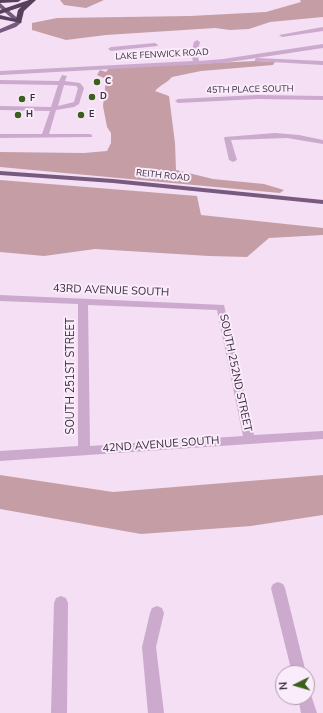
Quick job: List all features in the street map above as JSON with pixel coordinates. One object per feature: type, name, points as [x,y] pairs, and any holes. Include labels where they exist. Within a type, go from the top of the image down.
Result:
[{"type":"highway","points":[[0,1],[18,0]]},
{"type":"highway","points":[[2,8],[22,0]]},
{"type":"highway","points":[[2,8],[34,0]]},
{"type":"highway","points":[[0,17],[19,22],[21,10],[34,0]]},
{"type":"main road","points":[[0,31],[12,27],[19,22],[2,8]]},
{"type":"main road","name":"REITH ROAD","points":[[0,173],[121,182],[323,202]]},
{"type":"street","points":[[282,35],[322,27]]},
{"type":"street","points":[[196,62],[194,53],[197,42]]},
{"type":"street","points":[[111,49],[135,56],[155,44]]},
{"type":"street","name":"LAKE FENWICK ROAD","points":[[0,73],[66,69],[135,56],[196,62],[223,61],[323,46]]},
{"type":"street","points":[[282,51],[283,57],[288,61]]},
{"type":"street","points":[[223,61],[288,61],[323,63]]},
{"type":"street","points":[[45,136],[66,69]]},
{"type":"street","points":[[0,82],[62,82],[81,86],[77,103],[72,106],[53,108],[0,108]]},
{"type":"street","name":"45TH PLACE SOUTH","points":[[178,101],[257,97],[323,98]]},
{"type":"street","points":[[0,136],[90,136]]},
{"type":"street","points":[[233,160],[227,144],[227,138],[286,136],[300,137],[323,142]]},
{"type":"street","name":"43RD AVENUE SOUTH","points":[[0,298],[221,307]]},
{"type":"street","name":"SOUTH 251ST STREET","points":[[83,301],[84,450]]},
{"type":"street","name":"SOUTH 252ND STREET","points":[[221,307],[249,439]]},
{"type":"street","name":"42ND AVENUE SOUTH","points":[[0,456],[323,435]]},
{"type":"street","points":[[278,588],[297,665]]},
{"type":"street","points":[[59,713],[61,603]]},
{"type":"street","points":[[156,713],[149,647],[157,613]]},
{"type":"shaded area","points":[[60,0],[104,0],[86,8],[64,5]]},
{"type":"shaded area","points":[[300,0],[323,0],[323,17],[270,22],[249,29],[230,30],[215,28],[106,35],[66,40],[32,30],[32,23],[57,18],[190,16],[266,12],[301,2]]},
{"type":"shaded area","points":[[256,61],[275,62],[273,65],[201,71],[172,77],[155,91],[169,96],[175,143],[176,170],[213,179],[264,184],[284,190],[280,193],[0,167],[0,152],[84,153],[107,151],[111,143],[111,133],[107,127],[103,106],[106,79],[97,75],[100,70],[106,72],[109,68]]},
{"type":"shaded area","points":[[0,180],[197,196],[201,215],[323,228],[323,235],[269,238],[247,257],[95,249],[44,256],[0,252]]},
{"type":"shaded area","points":[[0,475],[113,492],[323,475],[323,515],[251,526],[141,534],[0,509]]},
{"type":"place","name":"C","points":[[97,82]]},
{"type":"place","name":"D","points":[[92,97]]},
{"type":"place","name":"F","points":[[22,99]]},
{"type":"place","name":"H","points":[[18,115]]},
{"type":"place","name":"E","points":[[81,115]]}]
